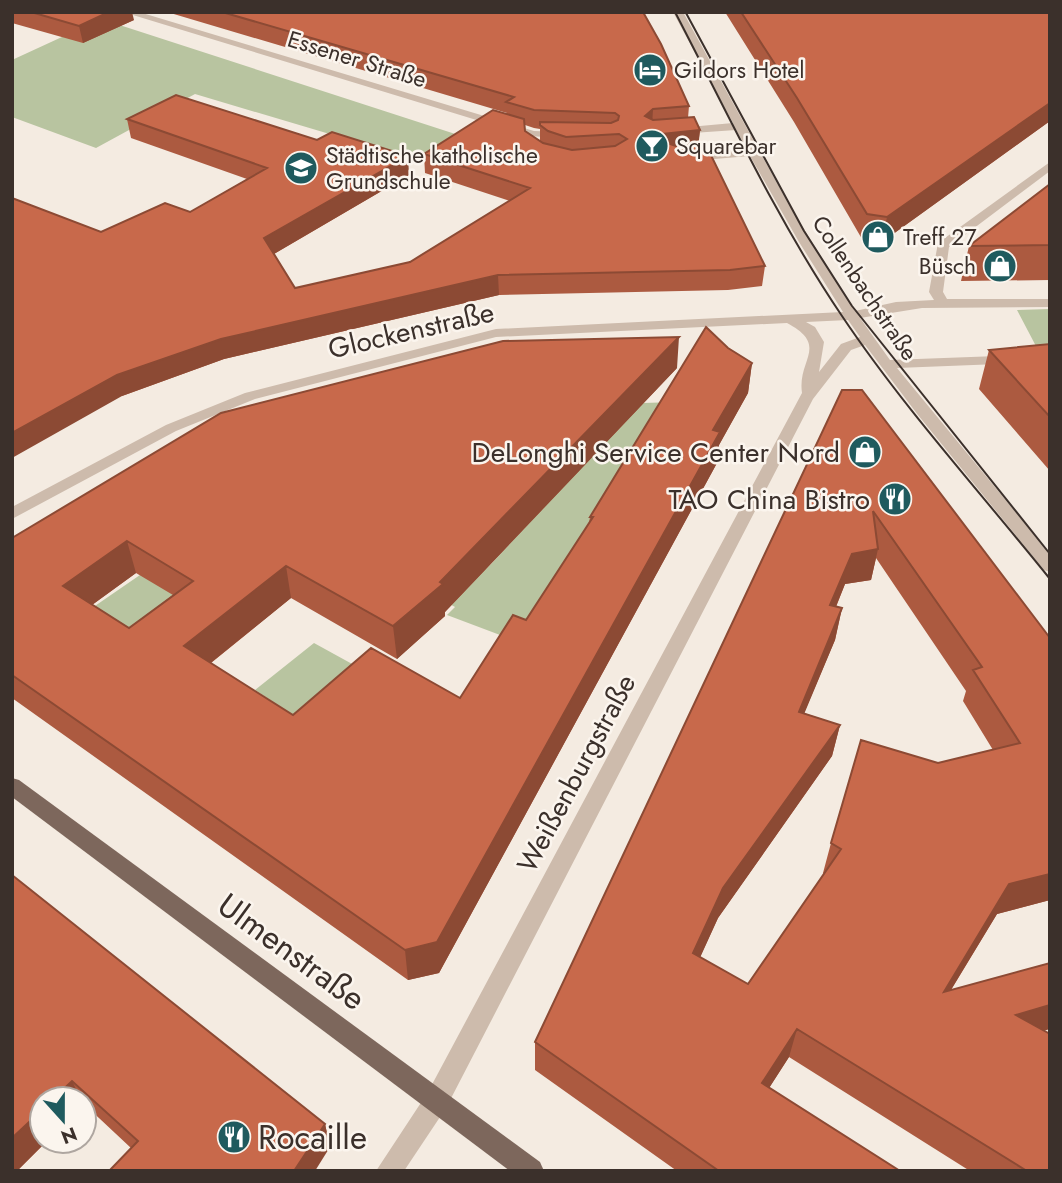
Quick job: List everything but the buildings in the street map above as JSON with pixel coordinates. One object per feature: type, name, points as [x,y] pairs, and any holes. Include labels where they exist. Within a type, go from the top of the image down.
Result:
[{"type":"main road","name":"Ulmenstraße","points":[[12,786],[531,1171]]},
{"type":"street","name":"Collenbachstraße","points":[[678,12],[800,236],[851,316],[1050,566]]},
{"type":"street","name":"Essener Straße","points":[[125,14],[532,140],[572,136]]},
{"type":"street","points":[[663,132],[741,126]]},
{"type":"street","points":[[673,157],[755,152]]},
{"type":"street","points":[[944,304],[936,292],[943,246],[1050,166]]},
{"type":"street","name":"Glockenstraße","points":[[12,514],[172,428],[250,396],[483,336],[510,332],[851,316],[869,310],[944,304],[1050,303]]},
{"type":"street","name":"Weißenburgstraße","points":[[789,319],[810,330],[817,342],[806,398]]},
{"type":"street","name":"Weißenburgstraße","points":[[389,1171],[437,1100],[806,398],[846,347],[868,339]]},
{"type":"street","points":[[887,364],[1050,358]]},
{"type":"green space","points":[[101,19],[514,153],[491,182],[195,94],[96,148],[12,117],[12,60]]},
{"type":"green space","points":[[1050,309],[1050,350],[1038,350],[1017,310]]},
{"type":"green space","points":[[677,402],[532,647],[447,615],[455,607],[448,603],[491,564],[610,437],[538,406]]},
{"type":"green space","points":[[169,555],[208,579],[122,643],[92,608]]},
{"type":"green space","points":[[314,643],[374,676],[316,730],[255,690]]},
{"type":"tram line","points":[[675,12],[775,205],[818,280],[916,417],[1050,579]]},
{"type":"tram line","points":[[686,13],[804,231],[852,306],[1050,554]]},
{"type":"place","name":"Gildors Hotel","points":[[650,70]]},
{"type":"place","name":"Squarebar","points":[[652,146]]},
{"type":"place","name":"Städtische katholische Grundschule","points":[[301,168]]},
{"type":"place","name":"Treff 27","points":[[878,237]]},
{"type":"place","name":"Büsch","points":[[1000,266]]},
{"type":"place","name":"DeLonghi Service Center Nord","points":[[865,452]]},
{"type":"place","name":"TAO China Bistro","points":[[895,499]]},
{"type":"place","name":"Rocaille","points":[[234,1137]]}]
